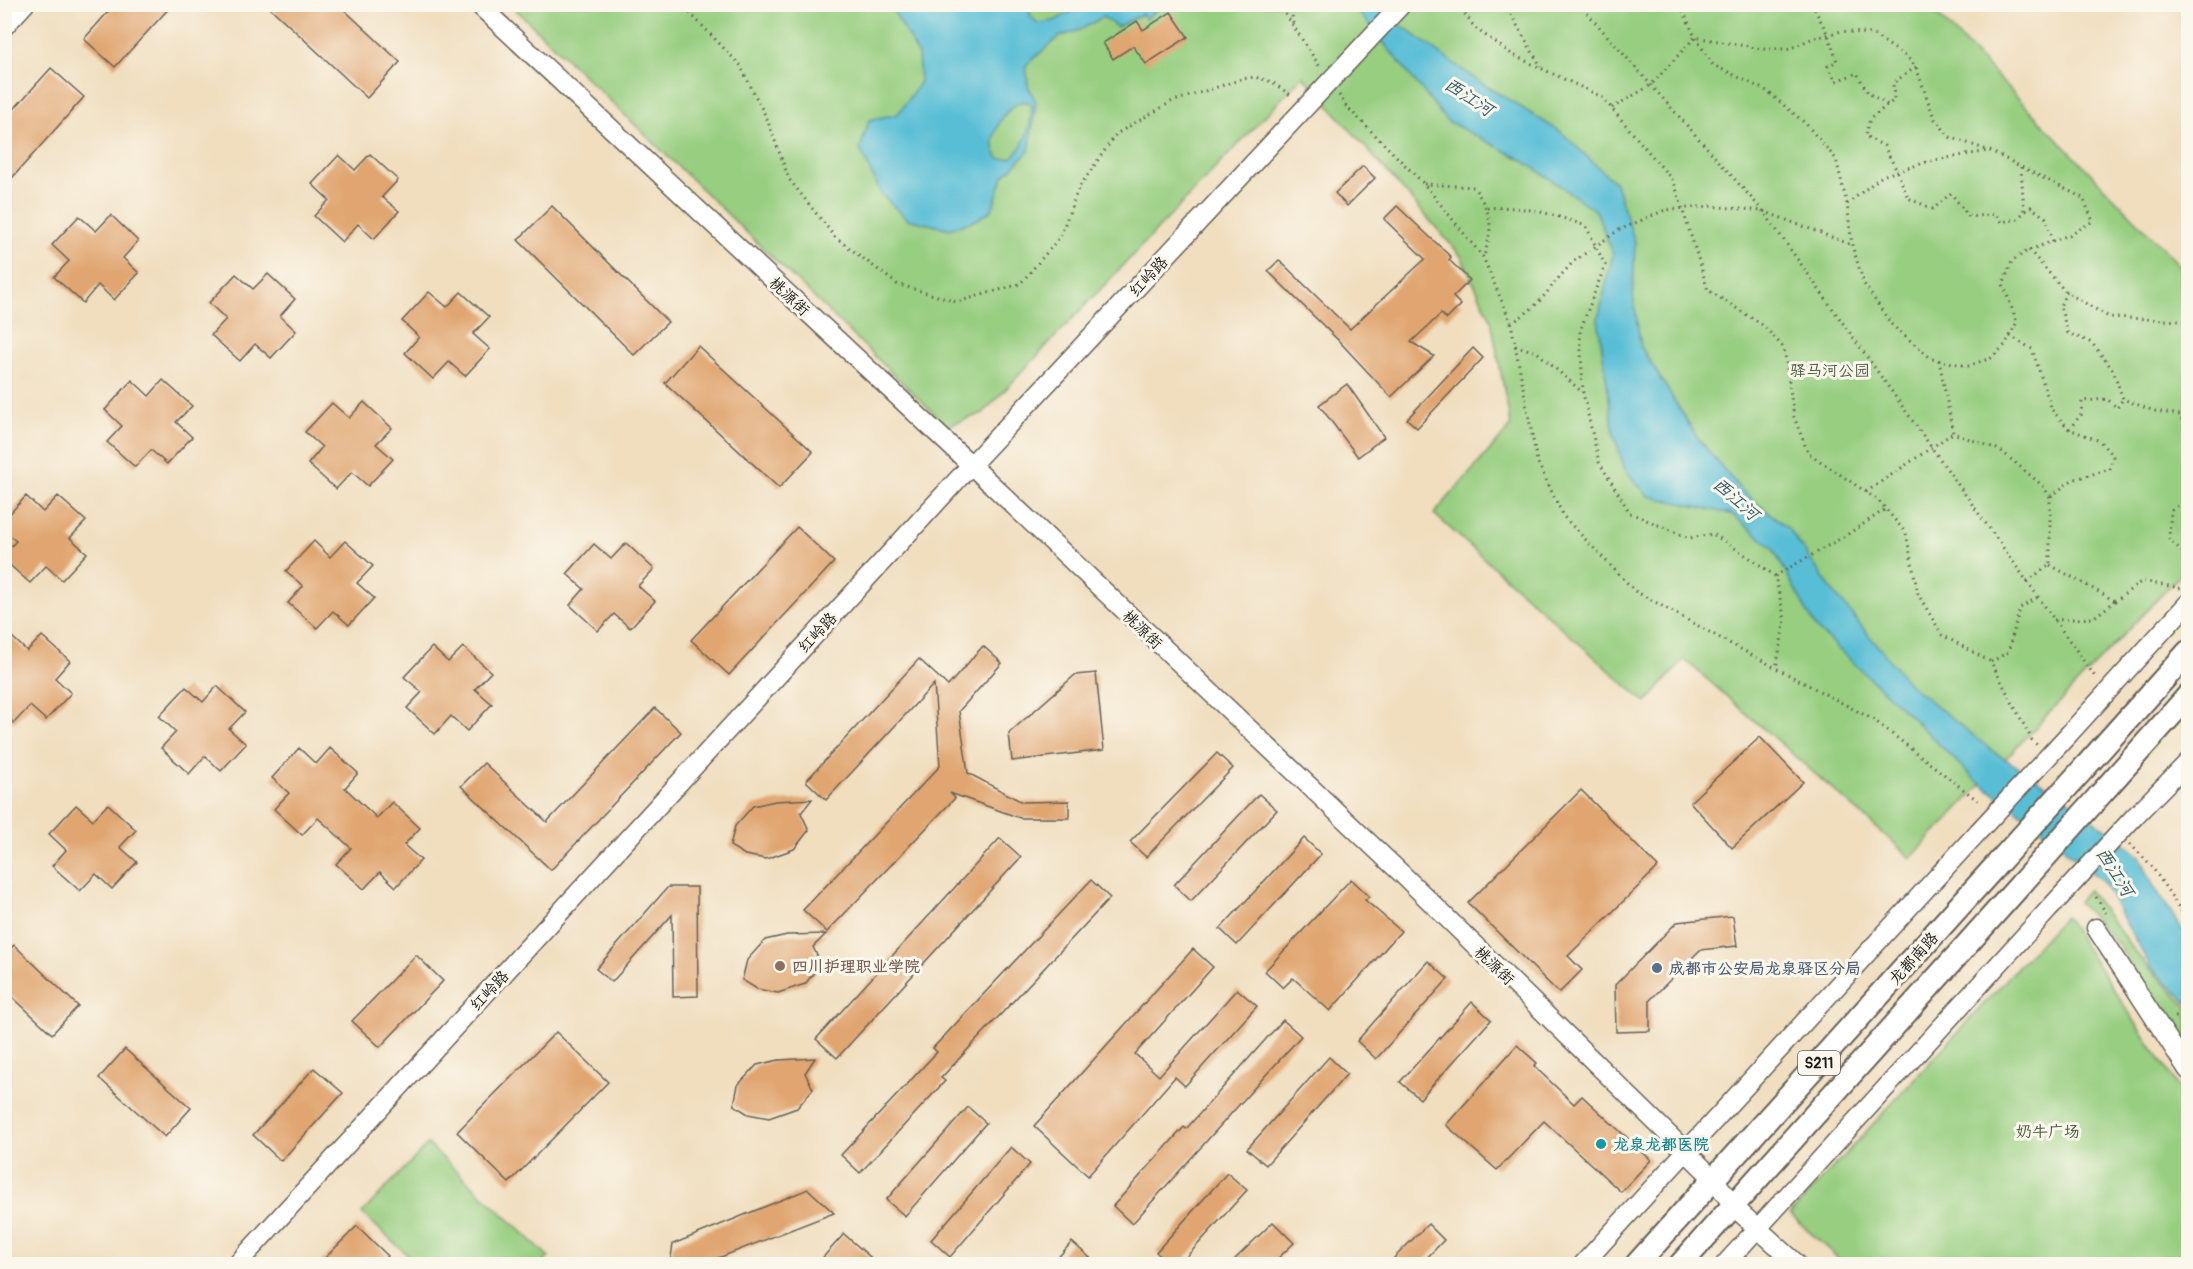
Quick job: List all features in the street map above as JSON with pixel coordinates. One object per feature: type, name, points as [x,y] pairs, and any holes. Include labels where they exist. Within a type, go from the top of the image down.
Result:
[{"type":"main road","name":"龙都南路","points":[[1637,1264],[2188,652]]},
{"type":"main road","name":"龙都南路","points":[[1681,1264],[2188,696]]},
{"type":"street","points":[[4,27],[25,4]]},
{"type":"street","name":"桃源街","points":[[478,4],[971,465],[1402,874],[1715,1180],[1734,1207],[1797,1264]]},
{"type":"street","name":"红岭路","points":[[237,1264],[971,465],[1402,4]]},
{"type":"street","points":[[1583,1264],[2188,603]]},
{"type":"street","points":[[1725,1264],[2135,816],[2182,784],[2188,762]]},
{"type":"street","points":[[2096,928],[2188,1070]]},
{"type":"path","points":[[674,4],[688,11],[740,65],[767,118],[789,179],[835,237],[897,284],[957,302],[1020,284],[1060,237],[1078,189],[1116,134],[1170,102],[1256,76],[1272,82],[1307,107]]},
{"type":"path","points":[[1279,4],[1346,106],[1424,184],[1483,257],[1510,323],[1537,461],[1564,517],[1635,591],[1874,720],[1984,806]]},
{"type":"path","points":[[1291,4],[1293,26]]},
{"type":"path","points":[[1458,4],[1475,28],[1513,55],[1602,97],[1674,182],[1708,290],[1764,326],[1784,348],[1794,417],[1808,453],[1878,500],[1906,533],[1918,594],[1942,635],[1991,662],[2032,740],[2040,748]]},
{"type":"path","points":[[1505,4],[1542,68]]},
{"type":"path","points":[[1579,4],[1763,211],[2106,693]]},
{"type":"path","points":[[1680,4],[1695,37],[1713,65],[1767,91],[1806,124],[1836,159],[1847,204],[1852,245],[1864,284],[1892,325],[1932,359],[1968,366],[1991,358],[2005,345],[2017,322],[2003,284],[2012,261],[2029,250],[2072,234],[2093,221],[2083,198],[1990,151],[1950,137],[1934,118],[1916,67],[1907,57],[1872,34],[1842,31],[1811,39],[1789,49],[1762,49],[1695,37]]},
{"type":"path","points":[[1812,4],[1828,35],[1837,60],[1828,66],[1836,81],[1857,73],[1868,93],[1888,105]]},
{"type":"path","points":[[1612,108],[1651,85],[1695,37]]},
{"type":"path","points":[[1916,67],[1893,84],[1894,100],[1870,119],[1865,136],[1884,146],[1908,198],[1933,209],[1951,193],[1969,217],[1995,214],[2001,222],[2019,219],[2031,207],[2046,218],[2053,241]]},
{"type":"path","points":[[1847,204],[1882,176],[1930,161],[1990,151]]},
{"type":"path","points":[[2021,167],[2024,212]]},
{"type":"path","points":[[1424,184],[1474,187],[1487,208],[1491,233],[1483,257]]},
{"type":"path","points":[[1487,208],[1509,206],[1556,215],[1586,226],[1605,265],[1580,331],[1583,393],[1599,462],[1630,513],[1689,538],[1713,534],[1775,576],[1785,621],[1776,668]]},
{"type":"path","points":[[1510,323],[1542,300],[1574,261],[1619,230],[1665,210],[1710,206],[1763,211],[1852,245]]},
{"type":"path","points":[[2029,250],[2066,292],[2109,317],[2182,321],[2188,326]]},
{"type":"path","points":[[2066,292],[2060,306],[2068,333],[2092,343],[2113,370],[2123,399],[2154,411],[2180,415],[2188,433]]},
{"type":"path","points":[[2010,336],[2032,349],[2052,410],[2069,429],[2100,441],[2114,457],[2110,469],[2072,480],[2050,497]]},
{"type":"path","points":[[1515,346],[1537,352],[1583,393]]},
{"type":"path","points":[[1939,360],[1953,433]]},
{"type":"path","points":[[2069,429],[2081,415],[2082,401],[2107,399],[2117,408],[2123,399]]},
{"type":"path","points":[[1866,492],[1953,433]]},
{"type":"path","points":[[1953,433],[2000,450],[2043,486],[2050,497],[2050,565]]},
{"type":"path","points":[[2188,500],[2171,510],[2169,539],[2188,557]]},
{"type":"path","points":[[1775,576],[1845,536],[1886,509]]},
{"type":"path","points":[[2027,582],[2050,565]]},
{"type":"path","points":[[2050,565],[2115,601]]},
{"type":"path","points":[[2054,620],[2093,618],[2142,581],[2180,588],[2188,579]]},
{"type":"path","points":[[1991,662],[2008,652],[2020,608],[2038,597]]},
{"type":"path","points":[[2126,839],[2150,864],[2188,921]]},
{"type":"path","points":[[2175,1017],[2188,1017]]},
{"type":"green space","name":"驿马河公园","points":[[511,5],[1928,5],[2188,274],[2188,567],[1911,858],[1684,659],[1646,703],[1434,514],[1511,426],[1491,320],[1461,256],[1303,76],[983,413],[947,426]]},
{"type":"green space","points":[[2088,890],[2144,963],[2188,1007],[2188,1055],[2173,1035],[2118,944],[2078,902]]},
{"type":"green space","name":"奶牛广场","points":[[2065,916],[2188,1102],[2188,1264],[1844,1264],[1790,1214]]},
{"type":"green space","points":[[428,1144],[549,1257],[542,1264],[417,1264],[362,1213]]},
{"type":"water","points":[[890,5],[1031,5],[1030,16],[1038,23],[1054,21],[1083,5],[1163,5],[1146,19],[1142,14],[1117,27],[1103,17],[1082,29],[1059,37],[1026,65],[1028,85],[1036,102],[1029,151],[1003,177],[992,210],[978,219],[950,229],[907,219],[881,194],[860,149],[869,120],[898,114],[920,82],[918,54]],"holes":[[[1025,101],[1032,105],[1031,120],[1025,140],[1012,158],[1000,159],[995,152],[994,144],[995,134],[1003,116],[1017,104]]]},
{"type":"water","name":"西江河","points":[[1353,5],[1373,5],[1478,81],[1561,132],[1616,184],[1635,242],[1633,295],[1641,347],[1697,437],[1741,490],[1788,528],[1835,594],[1909,684],[1994,752],[2062,795],[2140,856],[2153,885],[2188,938],[2188,1003],[2151,968],[2103,882],[2038,826],[1973,778],[1816,628],[1772,547],[1731,514],[1648,496],[1625,470],[1614,434],[1598,319],[1613,254],[1596,211],[1521,159],[1447,121]]},
{"type":"building","points":[[115,4],[173,4],[115,67],[84,39]]},
{"type":"building","points":[[266,4],[338,4],[400,62],[367,98]]},
{"type":"building","points":[[1171,12],[1188,37],[1146,64],[1133,46],[1113,59],[1103,43],[1137,21],[1143,30]]},
{"type":"building","points":[[51,68],[84,97],[4,187],[4,120]]},
{"type":"building","points":[[370,154],[398,180],[382,197],[399,211],[374,239],[358,224],[342,242],[314,216],[329,200],[312,184],[339,155],[355,170]]},
{"type":"building","points":[[1363,166],[1375,178],[1347,206],[1335,193]]},
{"type":"building","points":[[552,206],[668,322],[634,355],[518,240]]},
{"type":"building","points":[[1397,206],[1451,257],[1449,260],[1470,280],[1453,297],[1461,305],[1447,319],[1441,314],[1411,342],[1434,356],[1391,397],[1338,340],[1268,271],[1279,260],[1350,329],[1425,259],[1384,219]]},
{"type":"building","points":[[111,215],[138,241],[123,258],[139,273],[114,300],[98,285],[83,303],[54,277],[69,261],[52,245],[79,216],[96,231]]},
{"type":"building","points":[[236,274],[253,289],[268,274],[295,299],[280,316],[296,331],[271,358],[255,344],[240,361],[211,335],[226,319],[209,303]]},
{"type":"building","points":[[429,292],[447,307],[461,292],[489,317],[473,334],[490,349],[465,376],[449,362],[433,379],[405,353],[419,337],[402,321]]},
{"type":"building","points":[[698,346],[813,452],[779,488],[665,383]]},
{"type":"building","points":[[1473,348],[1483,358],[1417,428],[1407,419]]},
{"type":"building","points":[[132,380],[149,396],[163,380],[192,406],[176,422],[192,437],[167,464],[151,450],[135,467],[107,442],[122,426],[105,410]]},
{"type":"building","points":[[1347,384],[1384,437],[1358,457],[1319,405]]},
{"type":"building","points":[[364,402],[392,428],[376,444],[393,459],[368,486],[352,472],[336,489],[308,464],[322,447],[305,432],[332,403],[349,418]]},
{"type":"building","points":[[26,496],[43,512],[58,496],[86,521],[70,538],[87,553],[62,580],[46,566],[30,583],[4,560],[4,554],[16,541],[4,531],[4,520]]},
{"type":"building","points":[[797,527],[834,562],[729,675],[691,640]]},
{"type":"building","points":[[314,541],[330,557],[345,541],[373,566],[357,583],[374,598],[349,625],[333,611],[317,628],[288,603],[303,586],[286,571]]},
{"type":"building","points":[[626,543],[654,569],[638,586],[655,601],[630,628],[614,614],[598,631],[570,605],[584,589],[567,574],[594,544],[611,559]]},
{"type":"building","points":[[11,636],[27,651],[42,636],[70,661],[55,678],[71,693],[46,720],[30,706],[14,723],[4,714],[4,642]]},
{"type":"building","points":[[983,646],[1002,663],[959,711],[968,773],[1022,802],[1069,801],[1069,818],[1020,818],[950,793],[955,798],[827,932],[803,910],[940,766],[934,684],[826,800],[806,781],[919,659],[948,686]]},
{"type":"building","points":[[432,647],[448,662],[463,647],[491,672],[475,689],[492,704],[467,731],[451,716],[435,734],[407,708],[422,692],[404,677]]},
{"type":"building","points":[[1096,673],[1104,750],[1012,761],[1009,733],[1075,675]]},
{"type":"building","points":[[217,686],[245,712],[229,729],[246,744],[221,771],[205,756],[189,774],[161,748],[176,732],[159,716],[186,687],[203,702]]},
{"type":"building","points":[[655,708],[681,732],[551,870],[461,786],[484,763],[547,822]]},
{"type":"building","points":[[1760,737],[1803,782],[1732,848],[1690,802]]},
{"type":"building","points":[[299,748],[316,764],[330,748],[358,773],[345,788],[377,818],[392,802],[420,828],[404,845],[421,860],[396,887],[380,872],[364,889],[336,864],[351,848],[318,818],[302,835],[274,809],[289,793],[272,778]]},
{"type":"building","points":[[1217,753],[1233,768],[1146,857],[1130,842]]},
{"type":"building","points":[[1581,790],[1658,867],[1568,956],[1582,970],[1559,993],[1468,903]]},
{"type":"building","points":[[1259,794],[1277,810],[1191,901],[1174,885]]},
{"type":"building","points":[[812,799],[801,813],[809,830],[794,849],[766,859],[745,855],[730,846],[735,826],[753,806],[775,801]]},
{"type":"building","points":[[108,804],[136,830],[120,847],[137,862],[112,889],[96,874],[80,891],[52,866],[66,850],[49,834],[76,805],[93,820]]},
{"type":"building","points":[[1000,838],[1021,857],[837,1058],[816,1039]]},
{"type":"building","points":[[1304,838],[1321,854],[1237,945],[1220,929]]},
{"type":"building","points":[[1351,879],[1369,896],[1365,900],[1401,931],[1330,1011],[1293,978],[1283,988],[1265,971]]},
{"type":"building","points":[[1091,880],[1110,898],[941,1078],[945,1081],[860,1173],[841,1155],[937,1052],[933,1048]]},
{"type":"building","points":[[668,887],[697,887],[698,996],[673,997],[672,915],[612,982],[596,969]]},
{"type":"building","name":"成都市公安局龙泉驿区分局","points":[[1733,916],[1737,946],[1700,950],[1650,1000],[1650,1031],[1616,1032],[1615,985],[1677,922]]},
{"type":"building","points":[[826,934],[813,947],[821,964],[805,984],[778,993],[757,989],[742,980],[747,960],[765,940],[787,935]]},
{"type":"building","points":[[14,945],[78,1006],[52,1034],[4,989],[4,955]]},
{"type":"building","points":[[1193,949],[1213,967],[1135,1054],[1159,1076],[1237,989],[1257,1006],[1185,1086],[1175,1077],[1088,1176],[1034,1126]]},
{"type":"building","points":[[416,955],[443,981],[380,1047],[352,1021]]},
{"type":"building","points":[[1428,961],[1448,979],[1376,1059],[1357,1041]]},
{"type":"building","points":[[1472,1002],[1491,1020],[1420,1099],[1400,1082]]},
{"type":"building","points":[[1283,1020],[1301,1036],[1132,1224],[1113,1206],[1184,1127],[1186,1129]]},
{"type":"building","points":[[556,1032],[608,1082],[509,1183],[457,1132]]},
{"type":"building","points":[[1517,1045],[1537,1063],[1534,1066],[1574,1104],[1582,1096],[1651,1160],[1621,1192],[1544,1121],[1497,1170],[1446,1125]]},
{"type":"building","points":[[125,1049],[191,1108],[165,1137],[99,1078]]},
{"type":"building","points":[[1329,1057],[1347,1074],[1266,1165],[1247,1149]]},
{"type":"building","points":[[815,1058],[805,1073],[813,1089],[797,1108],[769,1118],[748,1114],[734,1105],[738,1085],[757,1065],[779,1060]]},
{"type":"building","points":[[314,1068],[343,1093],[281,1161],[253,1135]]},
{"type":"building","points":[[968,1107],[986,1123],[905,1216],[886,1200]]},
{"type":"building","points":[[1011,1147],[1030,1164],[950,1257],[931,1240]]},
{"type":"building","points":[[1227,1173],[1247,1190],[1180,1264],[1170,1264],[1156,1252]]},
{"type":"building","points":[[808,1189],[834,1213],[703,1264],[670,1264],[673,1244]]},
{"type":"building","points":[[1273,1222],[1294,1243],[1272,1264],[1230,1264]]},
{"type":"building","points":[[1428,1224],[1444,1240],[1421,1264],[1388,1264]]},
{"type":"building","points":[[357,1226],[388,1256],[380,1264],[319,1264]]},
{"type":"building","points":[[844,1234],[878,1264],[817,1264]]},
{"type":"building","points":[[1072,1242],[1097,1264],[1052,1264]]},
{"type":"place","name":"四川护理职业学院","points":[[780,966]]},
{"type":"place","name":"成都市公安局龙泉驿区分局","points":[[1657,968]]},
{"type":"place","name":"龙泉龙都医院","points":[[1601,1144]]}]
